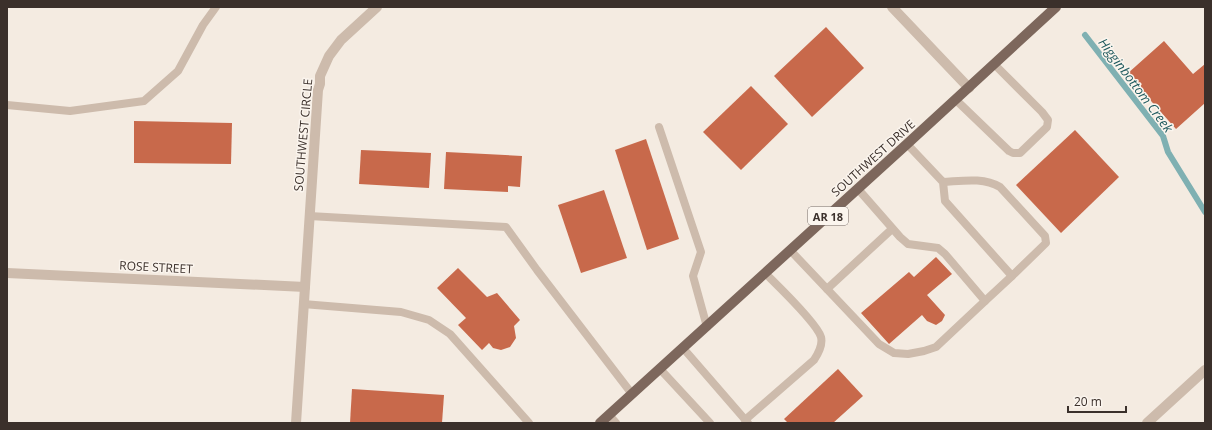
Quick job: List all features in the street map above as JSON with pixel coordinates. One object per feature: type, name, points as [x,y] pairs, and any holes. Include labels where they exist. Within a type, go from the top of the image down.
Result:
[{"type":"main road","name":"SOUTHWEST DRIVE","points":[[600,423],[956,100],[1056,7]]},
{"type":"street","name":"SOUTHWEST CIRCLE","points":[[296,423],[309,216],[320,76],[329,56],[341,40],[377,7]]},
{"type":"street","points":[[892,7],[969,88]]},
{"type":"street","name":"ROSE STREET","points":[[7,273],[305,287]]},
{"type":"street","points":[[1147,423],[1205,370]]},
{"type":"lane","points":[[7,105],[70,111],[144,101],[178,71],[203,25],[216,7]]},
{"type":"lane","points":[[956,100],[1009,151],[1013,153],[1020,153],[1047,127],[1048,120],[1042,112],[994,64]]},
{"type":"lane","points":[[659,127],[701,252],[693,276],[707,327]]},
{"type":"lane","points":[[907,144],[943,182],[945,201],[1012,276]]},
{"type":"lane","points":[[790,250],[879,344],[894,353],[908,354],[936,347],[1046,243],[1045,236],[1000,187],[993,183],[976,180],[943,182]]},
{"type":"lane","points":[[858,189],[892,229],[908,244],[938,248],[945,254],[985,301]]},
{"type":"lane","points":[[309,216],[506,227],[632,394]]},
{"type":"lane","points":[[827,289],[892,229]]},
{"type":"lane","points":[[684,348],[746,422],[814,360],[820,351],[821,337],[814,324],[765,273]]},
{"type":"lane","points":[[304,304],[401,312],[429,320],[450,334],[529,423]]},
{"type":"lane","points":[[660,369],[710,423]]},
{"type":"lane","points":[[609,415],[616,423]]},
{"type":"building","points":[[826,27],[864,68],[812,117],[774,76]]},
{"type":"building","points":[[1164,41],[1193,74],[1205,64],[1205,103],[1176,129],[1127,74]]},
{"type":"building","points":[[751,86],[788,124],[741,170],[703,132]]},
{"type":"building","points":[[134,121],[232,123],[231,164],[134,163]]},
{"type":"building","points":[[1075,130],[1119,177],[1061,233],[1016,185]]},
{"type":"building","points":[[646,139],[679,239],[647,250],[615,150]]},
{"type":"building","points":[[361,150],[431,153],[429,188],[359,184]]},
{"type":"building","points":[[446,152],[522,156],[520,187],[508,186],[508,192],[444,189]]},
{"type":"building","points":[[604,190],[627,258],[581,273],[558,205]]},
{"type":"building","points":[[936,257],[952,274],[927,295],[945,315],[942,321],[936,325],[927,321],[922,315],[889,344],[861,313],[909,272],[914,277]]},
{"type":"building","points":[[458,268],[487,297],[497,293],[520,320],[514,326],[516,338],[510,347],[501,350],[493,348],[489,343],[482,350],[458,325],[466,318],[437,288]]},
{"type":"building","points":[[838,369],[863,396],[833,423],[788,423],[784,419]]},
{"type":"building","points":[[352,389],[444,395],[442,423],[350,423]]},
{"type":"waterway","name":"Higginbottom Creek","points":[[1085,35],[1163,136],[1168,152],[1205,212]]}]
